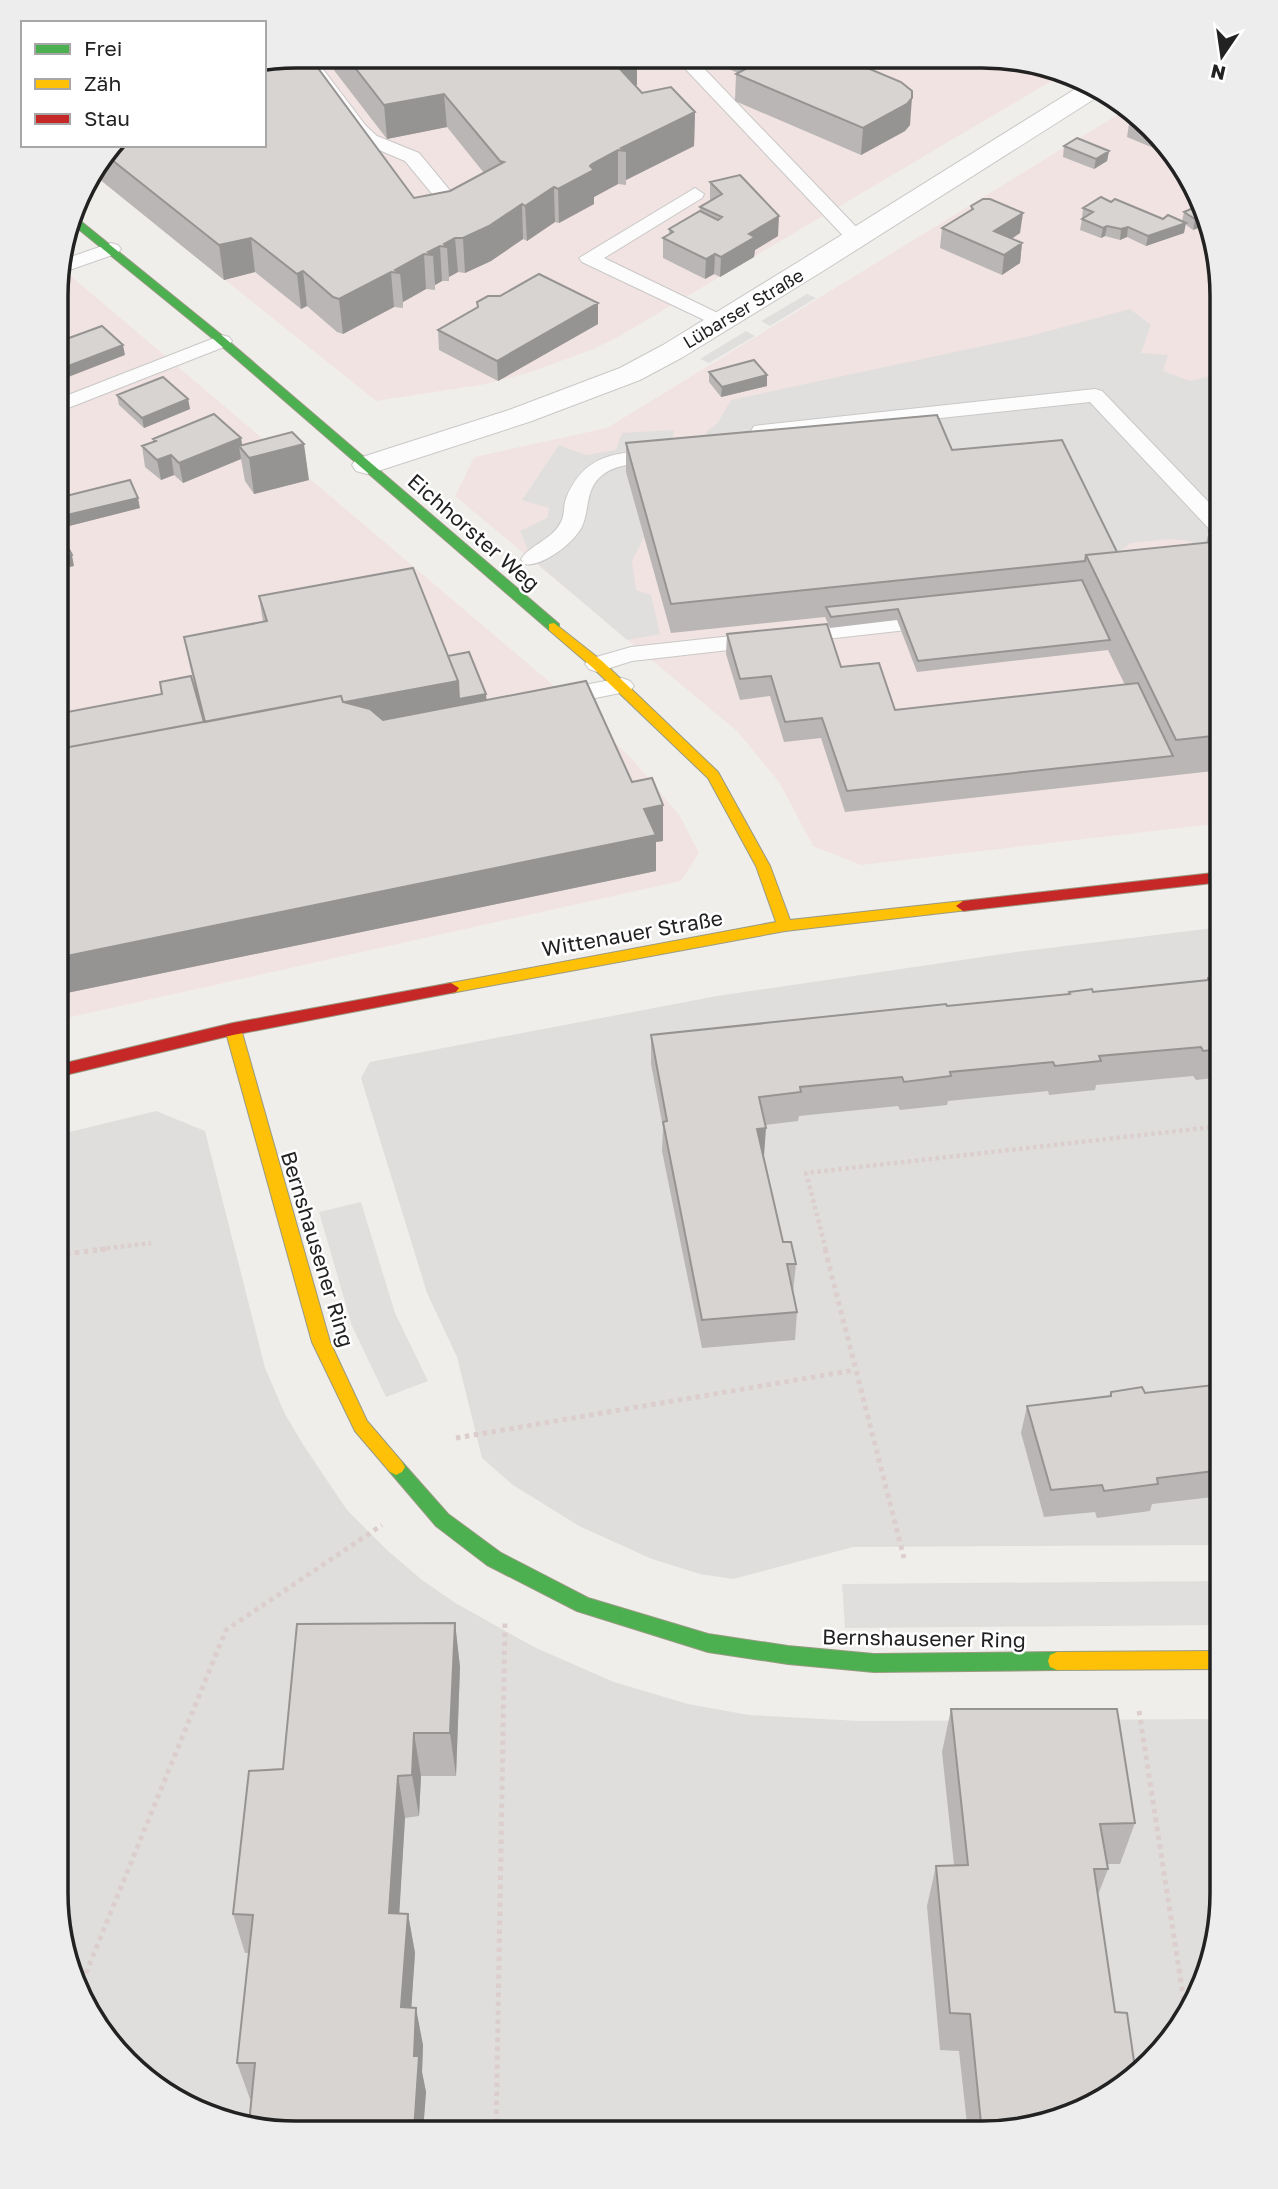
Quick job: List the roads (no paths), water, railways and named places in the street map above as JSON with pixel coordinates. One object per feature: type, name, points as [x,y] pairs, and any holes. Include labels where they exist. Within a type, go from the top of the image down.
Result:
[{"type":"main road","name":"Eichhorster Weg","points":[[80,224],[368,465],[532,611],[597,664],[713,775],[734,808],[763,866],[785,926]]},
{"type":"main road","name":"Wittenauer Straße","points":[[68,1069],[233,1029],[785,926],[1210,878]]},
{"type":"main road","name":"Bernshausener Ring","points":[[233,1029],[321,1342],[361,1426],[442,1520],[494,1559],[584,1605],[708,1643],[788,1655],[874,1663],[1209,1660]]},
{"type":"street","name":"Lübarser Straße","points":[[368,465],[520,416],[596,388],[673,351],[1085,94]]},
{"type":"lane","points":[[313,68],[360,130],[371,140],[412,157],[450,203]]},
{"type":"lane","points":[[694,68],[856,238]]},
{"type":"lane","points":[[695,194],[589,258],[719,321]]},
{"type":"lane","points":[[71,264],[111,250]]},
{"type":"lane","points":[[68,402],[222,341]]},
{"type":"lane","points":[[740,442],[761,432],[1095,396],[1210,516]]},
{"type":"lane","points":[[532,559],[548,549],[572,524],[576,499],[588,476],[607,463],[682,453]]},
{"type":"lane","points":[[597,664],[631,654],[962,618]]},
{"type":"lane","points":[[534,702],[622,687]]}]
